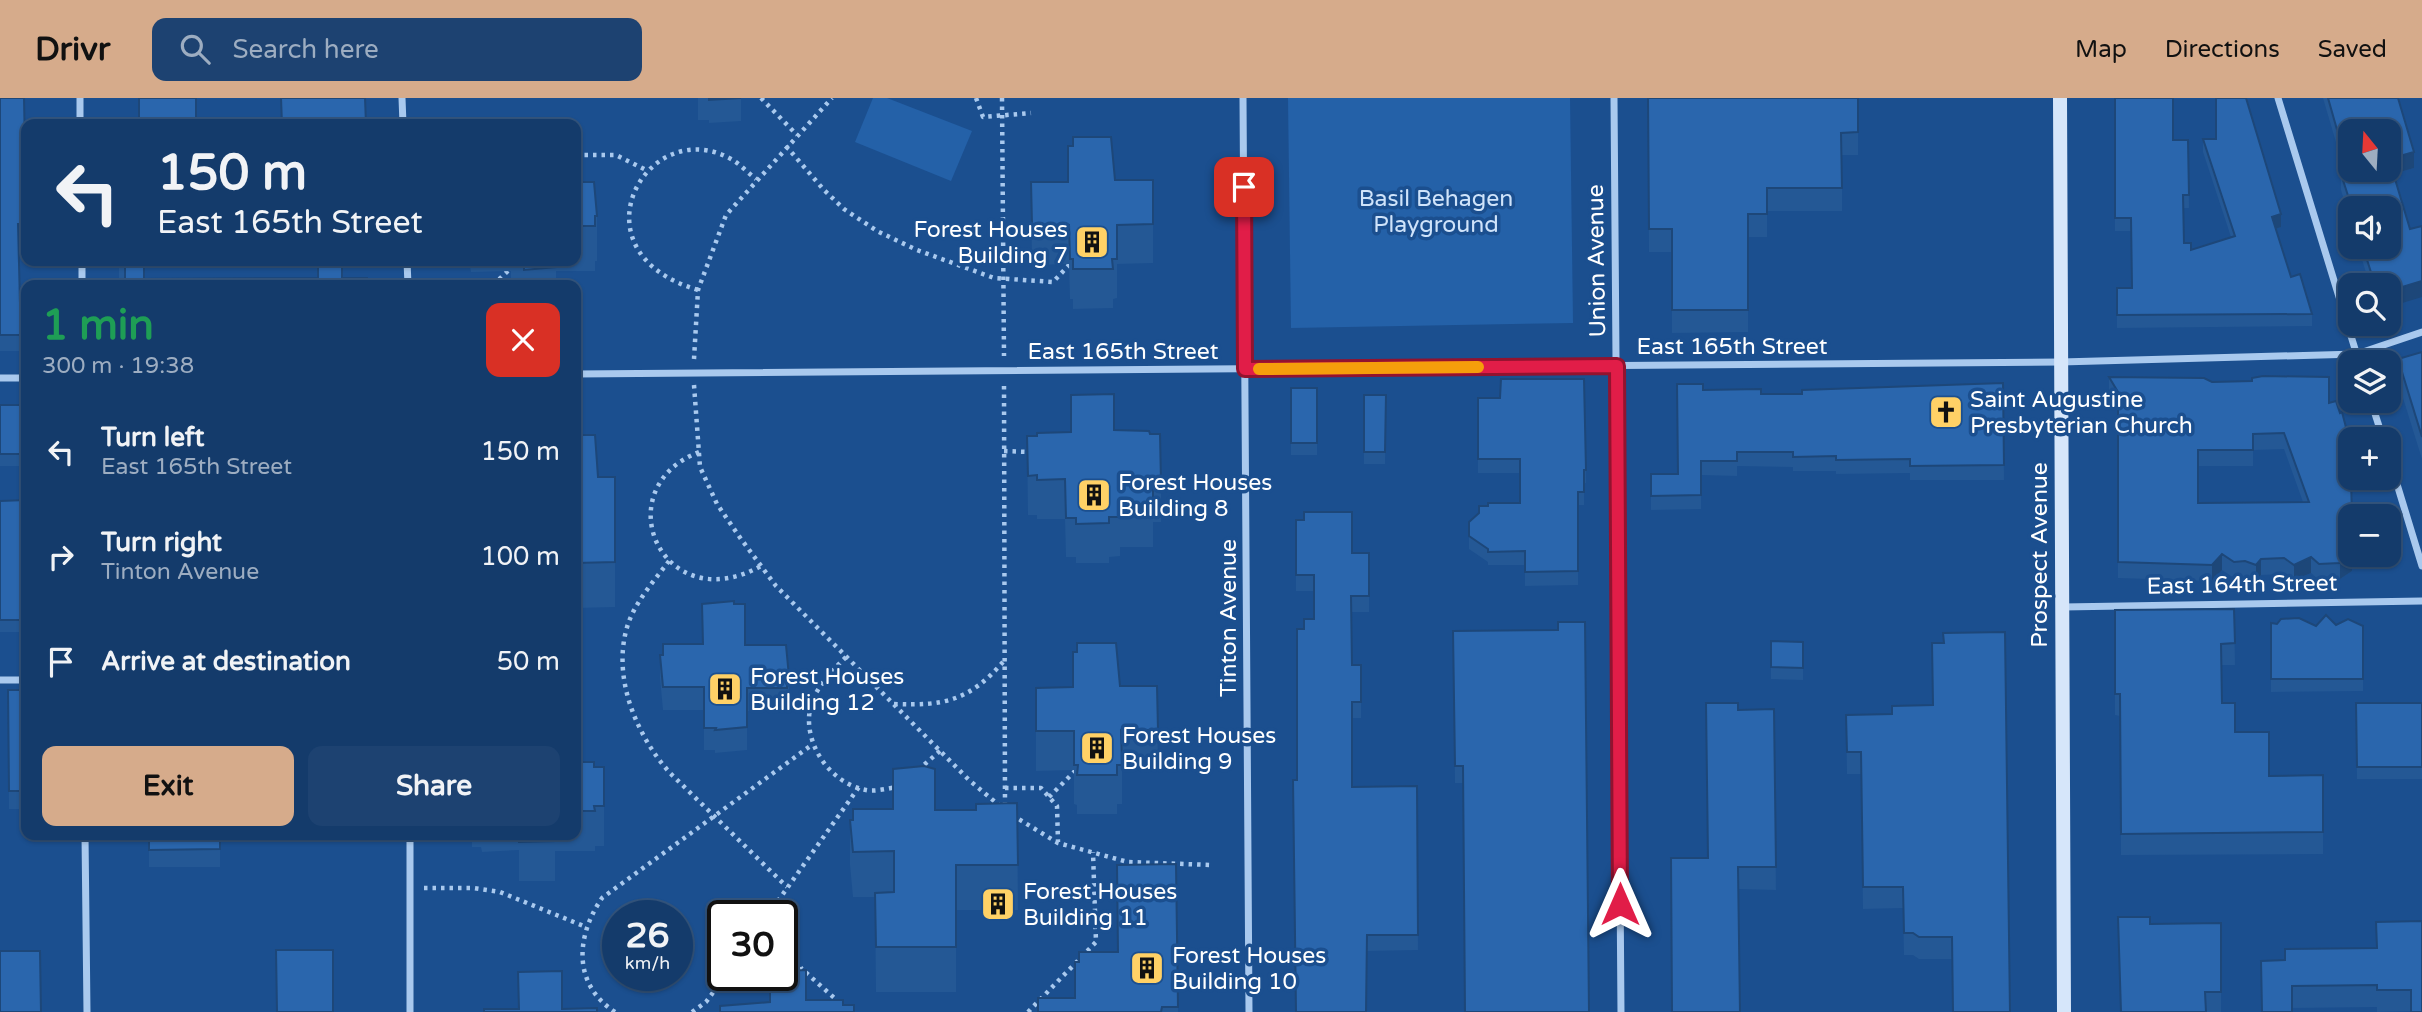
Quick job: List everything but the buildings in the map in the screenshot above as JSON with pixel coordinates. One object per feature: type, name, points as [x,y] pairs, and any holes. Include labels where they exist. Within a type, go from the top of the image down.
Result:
[{"type":"street","points":[[80,98],[80,119]]},
{"type":"street","points":[[402,98],[403,119]]},
{"type":"street","name":"Tinton Avenue","points":[[1243,98],[1249,1012]]},
{"type":"street","name":"Union Avenue","points":[[1614,98],[1621,1012]]},
{"type":"street","name":"Prospect Avenue","points":[[2060,98],[2064,1012]]},
{"type":"street","points":[[2278,98],[2356,350]]},
{"type":"street","name":"East 165th Street","points":[[2378,350],[2422,332]]},
{"type":"street","name":"East 165th Street","points":[[581,374],[2338,358]]},
{"type":"street","points":[[0,379],[21,379]]},
{"type":"street","points":[[2399,490],[2422,566]]},
{"type":"street","name":"East 164th Street","points":[[2063,607],[2422,601]]},
{"type":"street","points":[[0,680],[21,680]]},
{"type":"street","points":[[85,840],[87,1012]]},
{"type":"street","points":[[410,840],[410,1012]]},
{"type":"path","points":[[761,98],[797,135]]},
{"type":"path","points":[[832,98],[726,215],[698,290],[693,373],[700,467],[716,504],[761,566],[846,657],[940,751],[1005,810],[1058,843],[1128,862],[1212,865]]},
{"type":"path","points":[[976,98],[983,117],[1031,113]]},
{"type":"path","points":[[1002,98],[1005,810]]},
{"type":"path","points":[[786,146],[844,209],[877,231],[928,254],[1003,278],[1053,282],[1070,264]]},
{"type":"path","points":[[698,290],[677,284],[656,271],[635,247],[627,222],[630,199],[648,171],[668,156],[689,150],[713,153],[730,159],[756,179]]},
{"type":"path","points":[[581,155],[616,155],[648,171]]},
{"type":"path","points":[[498,280],[510,269]]},
{"type":"path","points":[[1004,451],[1042,452]]},
{"type":"path","points":[[699,452],[676,461],[660,480],[651,504],[652,532],[669,561],[697,579],[724,581],[761,566]]},
{"type":"path","points":[[669,561],[642,597],[628,624],[623,653],[625,685],[638,727],[653,755],[788,887]]},
{"type":"path","points":[[846,657],[823,681],[812,701],[808,721],[813,744],[826,768],[866,790],[898,787],[940,751]]},
{"type":"path","points":[[893,704],[931,705],[959,699],[986,682],[1004,661]]},
{"type":"path","points":[[615,1012],[605,1005],[589,985],[583,965],[582,939],[602,898],[813,744]]},
{"type":"path","points":[[1049,797],[1075,771]]},
{"type":"path","points":[[780,900],[859,787]]},
{"type":"path","points":[[1004,788],[1041,788],[1057,806],[1058,843]]},
{"type":"path","points":[[981,808],[991,798]]},
{"type":"path","points":[[1028,1012],[1096,942],[1093,852]]},
{"type":"path","points":[[410,889],[474,888],[500,892],[586,927]]},
{"type":"path","points":[[798,965],[850,1012]]},
{"type":"path","points":[[798,969],[803,970]]},
{"type":"path","points":[[692,1012],[706,1002],[714,991]]},
{"type":"green space","points":[[873,98],[887,98],[972,131],[951,181],[855,142]]},
{"type":"green space","name":"Basil Behagen Playground","points":[[1288,98],[1570,98],[1573,323],[1291,328]]},
{"type":"slow traffic","points":[[1259,369],[1478,367]]},
{"type":"place","name":"Forest Houses Building 7","points":[[1092,242]]},
{"type":"place","name":"Saint Augustine Presbyterian Church","points":[[1946,412]]},
{"type":"place","name":"Forest Houses Building 8","points":[[1094,495]]},
{"type":"place","name":"Forest Houses Building 12","points":[[725,689]]},
{"type":"place","name":"Forest Houses Building 9","points":[[1097,748]]},
{"type":"place","name":"Forest Houses Building 11","points":[[998,904]]},
{"type":"place","name":"Forest Houses Building 10","points":[[1147,968]]},
{"type":"route","points":[[1244,187],[1245,369],[1617,366],[1620,904]]}]
